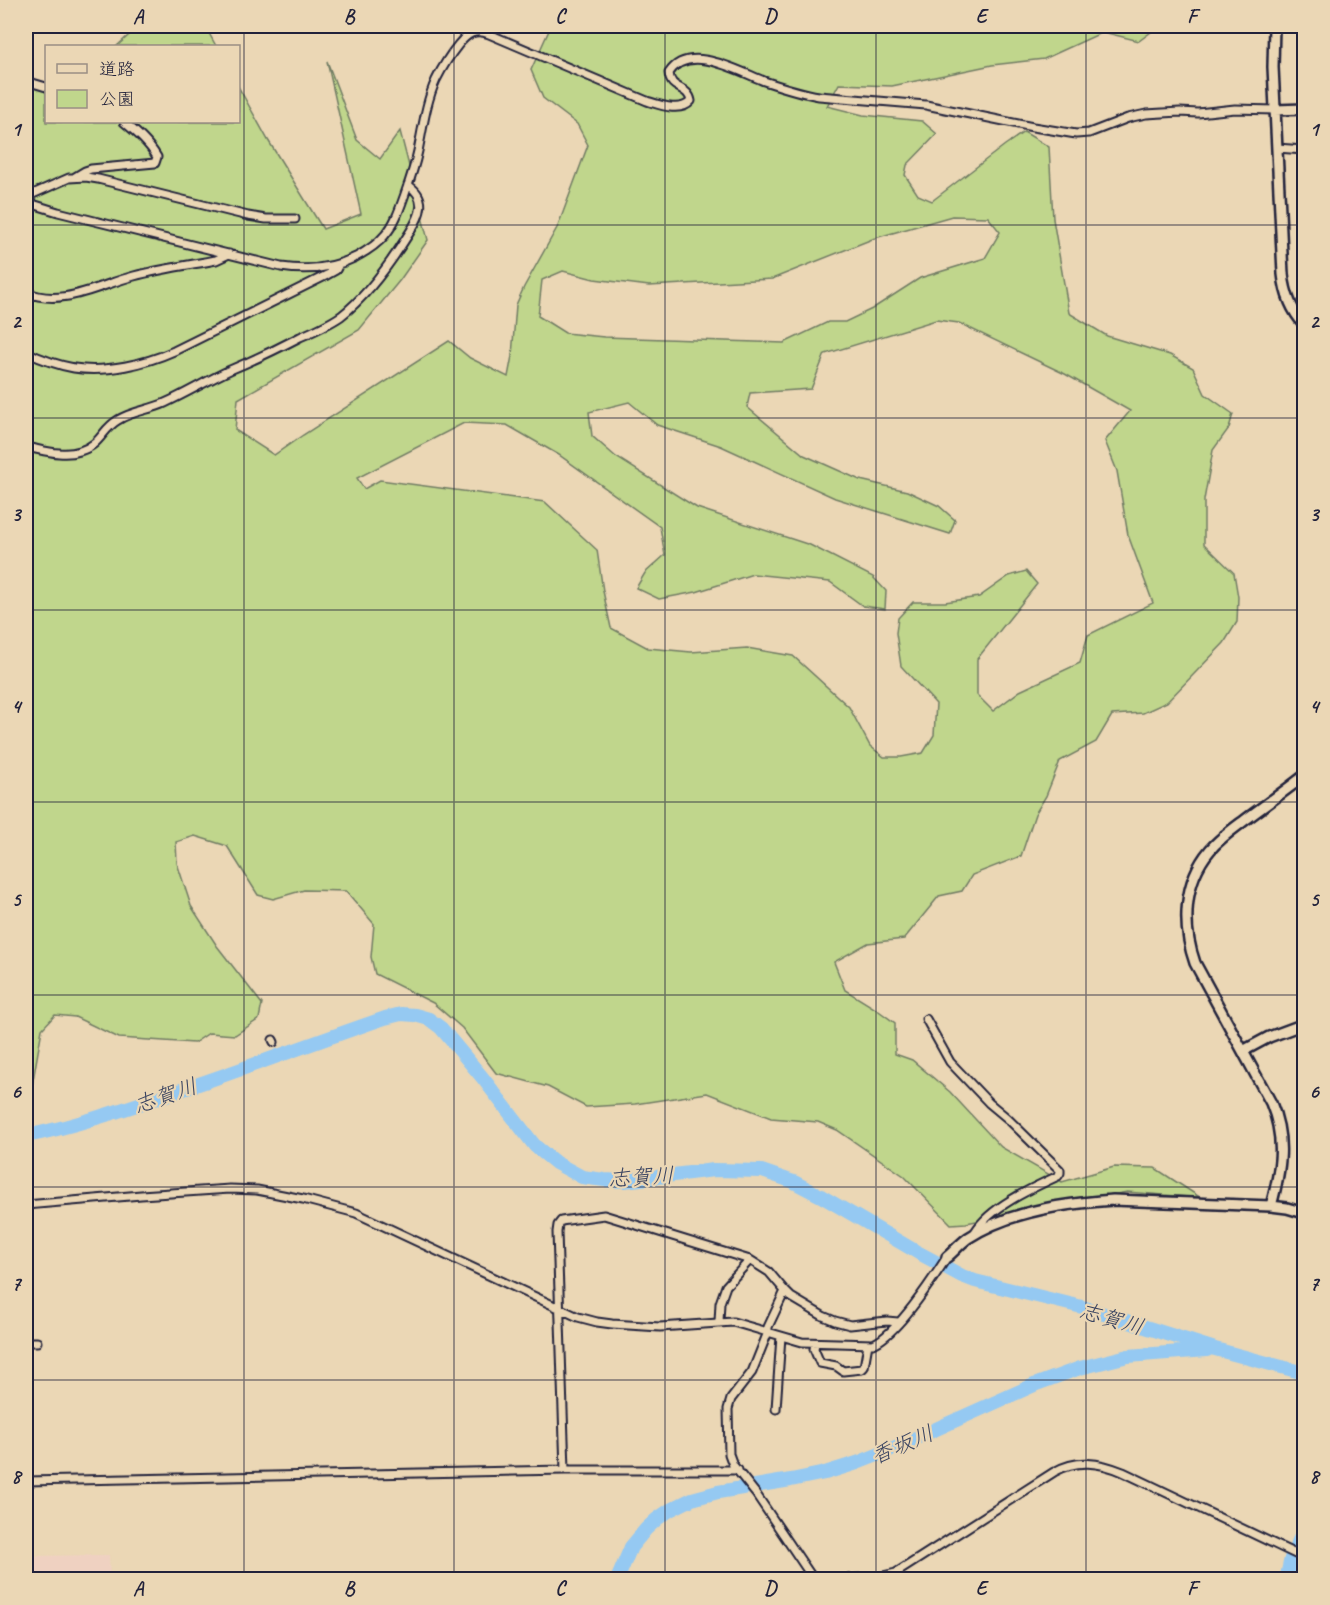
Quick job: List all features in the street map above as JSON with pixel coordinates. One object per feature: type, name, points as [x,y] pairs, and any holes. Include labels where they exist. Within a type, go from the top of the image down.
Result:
[{"type":"street","points":[[1274,26],[1272,44],[1284,281],[1290,304],[1305,324]]},
{"type":"street","points":[[26,199],[58,212],[292,268],[314,269],[339,264],[369,250],[387,234],[401,207],[435,82],[456,47],[466,36],[477,31],[647,101],[672,107],[685,106],[692,101],[688,93],[672,83],[669,73],[686,60],[697,59],[729,66],[806,94],[926,105],[1076,134],[1089,133],[1128,118],[1154,113],[1198,113],[1235,109],[1305,109]]},
{"type":"street","points":[[26,81],[45,87]]},
{"type":"street","points":[[26,199],[91,169],[155,164],[157,160],[155,153],[125,123]]},
{"type":"street","points":[[1277,148],[1305,150]]},
{"type":"street","points":[[75,177],[98,179],[248,216],[266,219],[295,219]]},
{"type":"street","points":[[26,447],[62,453],[82,450],[100,440],[118,419],[163,404],[229,370],[316,331],[341,316],[360,299],[389,264],[417,220],[420,198],[415,189],[408,184]]},
{"type":"street","points":[[26,292],[38,297],[61,298],[133,276],[216,260],[229,254]]},
{"type":"street","points":[[26,352],[51,363],[74,368],[99,369],[157,359],[336,270],[339,264]]},
{"type":"street","points":[[1271,1206],[1280,1164],[1280,1128],[1271,1103],[1199,973],[1191,952],[1186,913],[1190,890],[1199,867],[1210,849],[1226,834],[1305,776]]},
{"type":"street","points":[[926,1019],[950,1062],[989,1103],[1060,1170],[1059,1176],[1027,1190],[998,1210],[976,1229],[974,1235]]},
{"type":"street","points":[[1243,1051],[1269,1037],[1305,1023]]},
{"type":"street","points":[[26,1205],[216,1190],[257,1190],[356,1213],[590,1321],[660,1327],[719,1322],[738,1323],[802,1342],[868,1344],[882,1339],[898,1322],[957,1247],[974,1235],[1000,1223],[1042,1209],[1113,1200],[1271,1206],[1305,1213]]},
{"type":"street","points":[[565,1470],[557,1232],[561,1221],[604,1215],[750,1260],[769,1272],[785,1292],[823,1316],[842,1324],[898,1322]]},
{"type":"street","points":[[719,1322],[720,1303],[726,1286],[750,1260]]},
{"type":"street","points":[[785,1292],[768,1327],[755,1365],[730,1399],[728,1409],[729,1454],[731,1462],[756,1494],[814,1580]]},
{"type":"street","points":[[776,1409],[781,1336]]},
{"type":"street","points":[[26,1342],[37,1342]]},
{"type":"street","points":[[815,1343],[814,1349],[820,1363],[836,1366],[843,1371],[864,1367],[868,1344]]},
{"type":"street","points":[[830,1580],[878,1577],[896,1573],[1054,1472],[1081,1462],[1123,1472],[1305,1558]]},
{"type":"street","points":[[26,1481],[565,1470],[740,1472]]},
{"type":"shaded area","points":[[109,1555],[110,1579],[26,1579],[26,1556]]},
{"type":"green space","points":[[139,26],[205,26],[215,45],[118,45]]},
{"type":"green space","points":[[551,26],[1159,26],[1139,41],[1103,32],[1044,59],[992,65],[892,86],[839,84],[827,106],[863,115],[922,121],[937,134],[907,165],[905,175],[918,195],[932,201],[1024,132],[1049,147],[1053,219],[1069,313],[1107,336],[1170,355],[1193,368],[1205,394],[1233,414],[1229,428],[1213,450],[1204,500],[1204,544],[1234,573],[1238,597],[1237,622],[1224,643],[1167,702],[1143,713],[1112,715],[1096,742],[1060,761],[1046,796],[1035,814],[1021,856],[972,875],[962,891],[939,896],[904,939],[868,943],[834,962],[845,990],[895,1023],[895,1054],[912,1060],[950,1092],[1001,1147],[1062,1182],[1114,1167],[1155,1168],[1201,1198],[1127,1192],[951,1224],[904,1176],[837,1130],[818,1122],[771,1118],[707,1093],[635,1104],[586,1107],[548,1087],[496,1073],[462,1028],[433,1003],[375,974],[371,957],[374,924],[346,891],[304,890],[273,899],[258,895],[227,846],[195,836],[176,842],[177,863],[191,906],[217,946],[262,1004],[259,1019],[235,1035],[209,1033],[194,1043],[119,1038],[75,1017],[55,1015],[42,1029],[28,1109],[26,1109],[26,92],[45,82],[45,123],[240,123],[240,90],[323,229],[361,214],[327,61],[357,140],[380,159],[400,131],[428,240],[400,280],[359,330],[238,399],[235,430],[274,455],[449,341],[470,358],[508,377],[516,305],[558,226],[588,145],[577,124],[543,98],[531,70]],"holes":[[[952,216],[988,217],[1000,232],[985,258],[920,278],[872,309],[845,322],[828,322],[784,343],[604,337],[565,333],[538,316],[542,280],[563,271],[594,279],[649,286],[772,279],[875,238]],[[936,320],[959,323],[1065,374],[1130,411],[1105,441],[1117,471],[1128,535],[1153,603],[1088,635],[1080,663],[1020,691],[993,711],[977,695],[977,659],[1037,584],[1026,571],[1009,576],[979,597],[945,602],[913,602],[898,618],[896,633],[901,666],[936,704],[934,735],[923,753],[884,757],[870,746],[849,707],[793,656],[747,648],[691,652],[648,648],[611,628],[597,550],[545,502],[380,480],[364,489],[357,478],[464,423],[507,425],[559,455],[660,527],[665,555],[645,573],[636,588],[659,599],[696,592],[753,574],[830,582],[863,606],[885,609],[886,591],[873,577],[810,545],[697,508],[616,457],[592,436],[589,412],[629,402],[657,425],[721,446],[835,498],[950,534],[955,520],[939,506],[907,491],[860,480],[804,455],[747,407],[750,393],[811,389],[825,354]]]},
{"type":"waterway","name":"志賀川","points":[[26,1136],[124,1109],[385,1018],[401,1014],[415,1015],[429,1019],[441,1028],[535,1146],[556,1163],[582,1177],[624,1181],[714,1170],[762,1171],[794,1182],[917,1252],[975,1281],[1082,1307],[1215,1349],[1304,1373]]},
{"type":"waterway","name":"香坂川","points":[[617,1580],[631,1547],[646,1529],[670,1510],[692,1499],[718,1492],[825,1473],[857,1463],[1034,1385],[1080,1368],[1128,1356],[1207,1350]]},
{"type":"waterway","points":[[1295,1549],[1304,1530]]},
{"type":"waterway","points":[[1286,1580],[1291,1558]]}]
